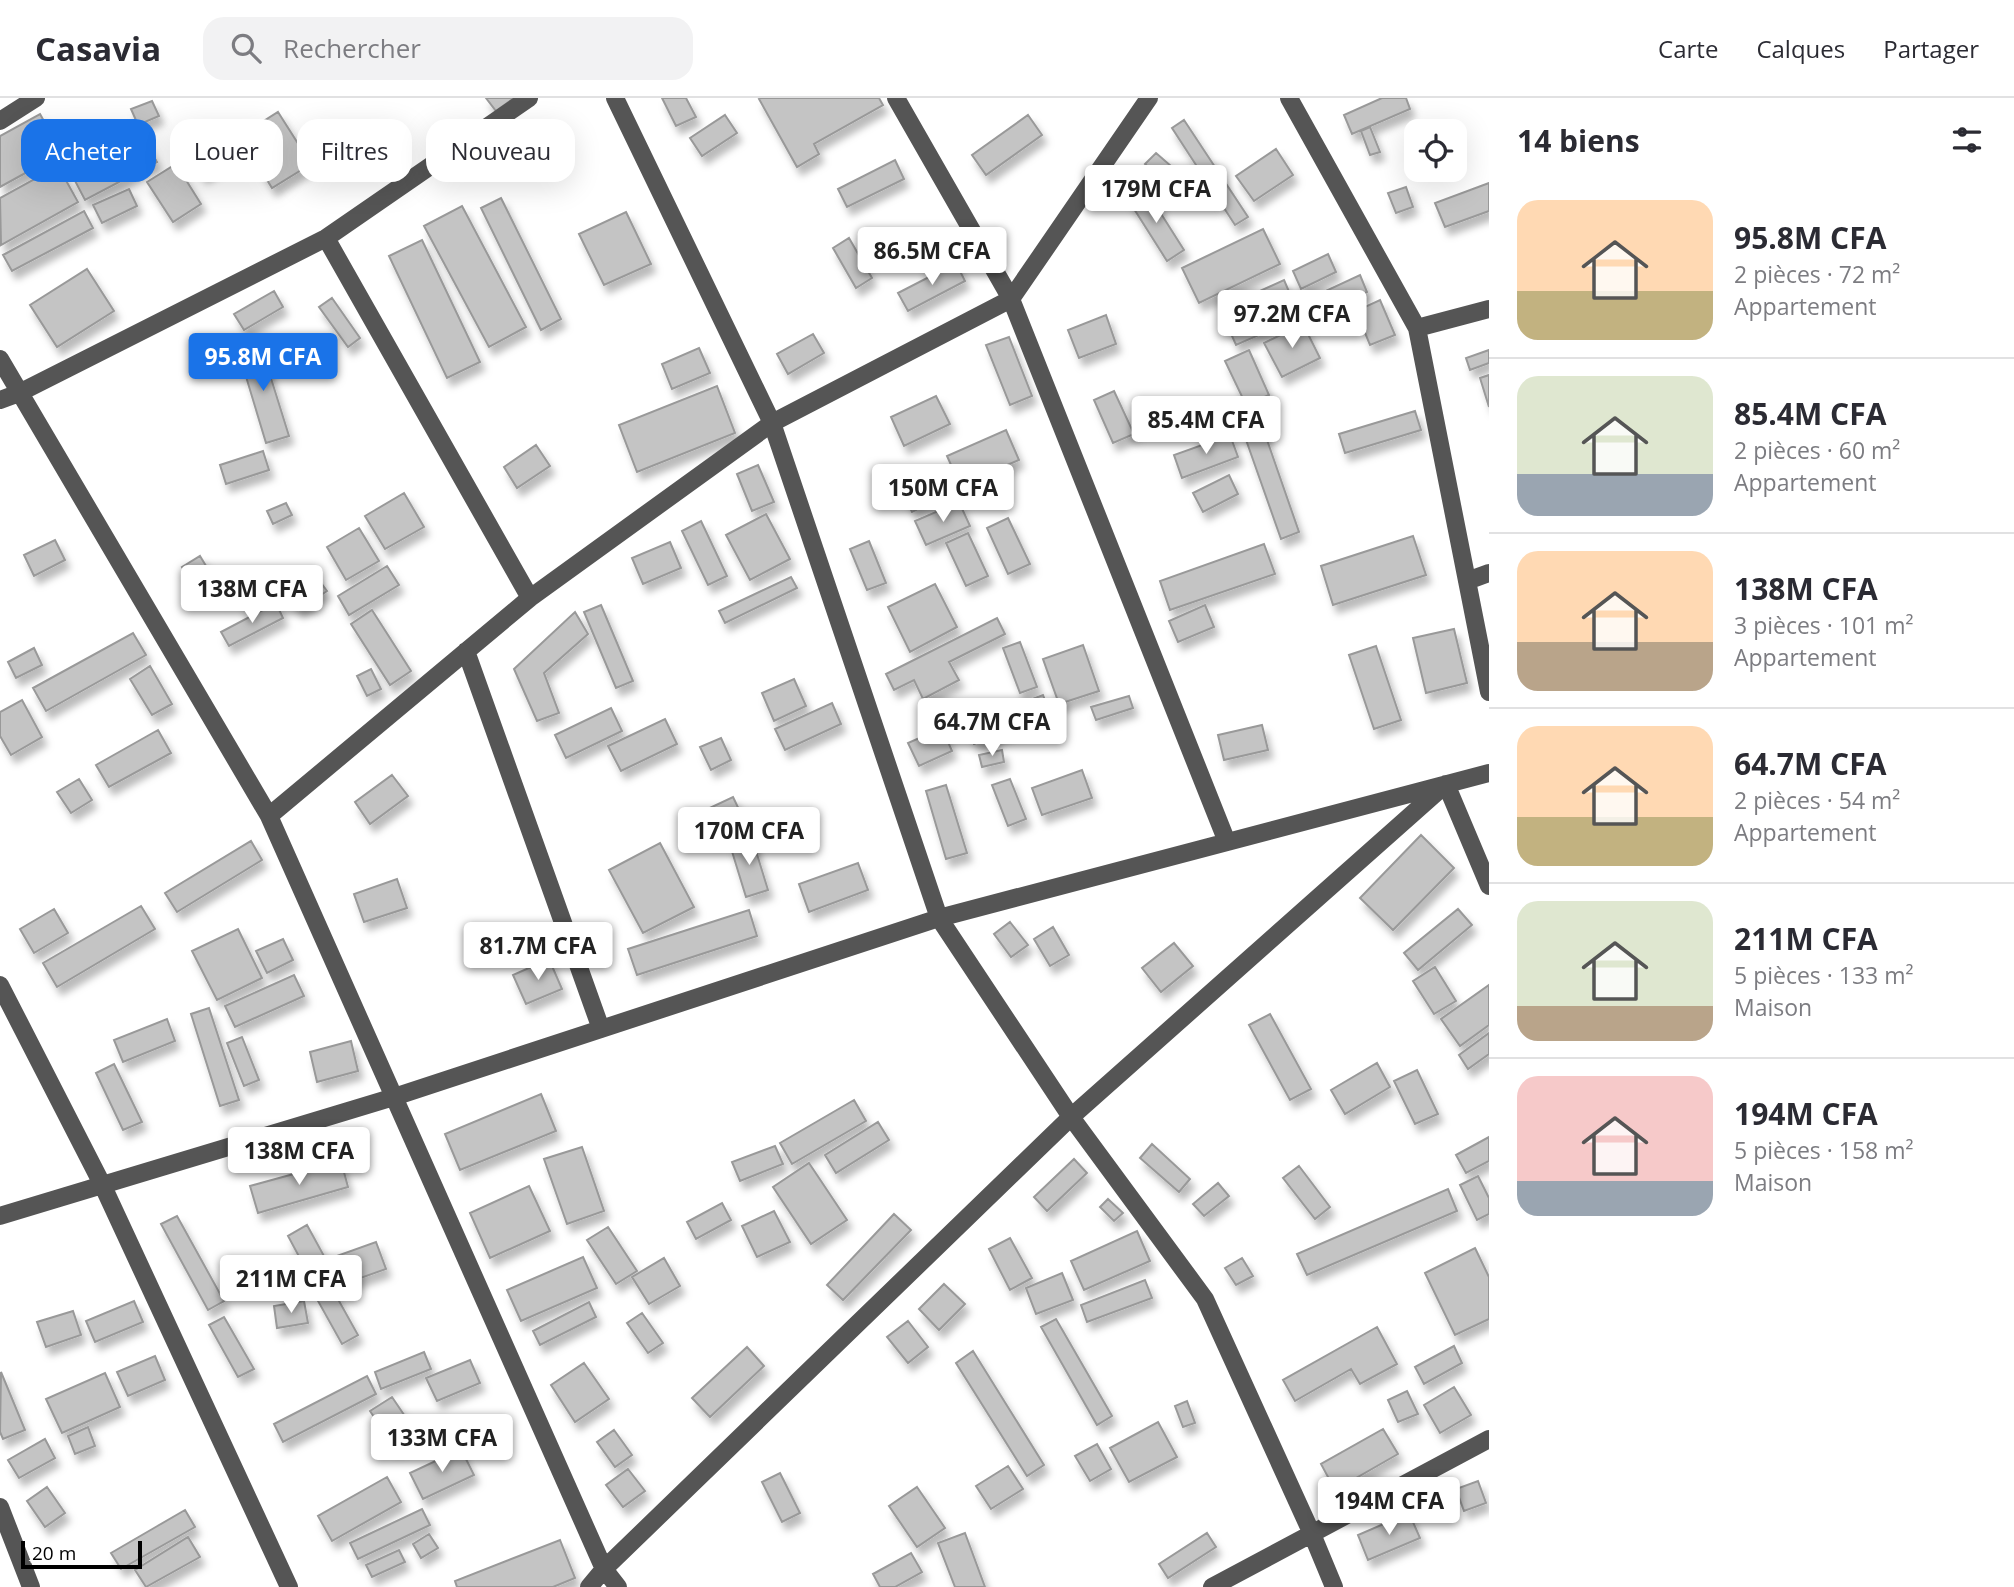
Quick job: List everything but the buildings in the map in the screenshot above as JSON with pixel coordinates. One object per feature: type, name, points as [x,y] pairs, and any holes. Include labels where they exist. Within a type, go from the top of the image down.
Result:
[{"type":"street","points":[[0,121],[36,98]]},
{"type":"street","points":[[0,400],[19,393],[326,238],[530,98]]},
{"type":"street","points":[[615,98],[772,423],[939,918],[1071,1118],[1205,1299],[1334,1587]]},
{"type":"street","points":[[896,98],[1011,299],[1227,842]]},
{"type":"street","points":[[270,816],[530,598],[772,423],[1011,299],[1149,98]]},
{"type":"street","points":[[1297,100],[1417,328],[1489,692]]},
{"type":"street","points":[[326,238],[530,598]]},
{"type":"street","points":[[1417,328],[1489,309]]},
{"type":"street","points":[[0,359],[270,816],[604,1569],[618,1587]]},
{"type":"street","points":[[1467,581],[1489,573]]},
{"type":"street","points":[[466,651],[601,1029]]},
{"type":"street","points":[[0,1216],[394,1097],[939,918],[1489,773]]},
{"type":"street","points":[[1446,784],[1489,886]]},
{"type":"street","points":[[589,1587],[604,1569],[1071,1118],[1446,784]]},
{"type":"street","points":[[0,985],[102,1184],[289,1587]]},
{"type":"street","points":[[1212,1587],[1489,1439]]},
{"type":"street","points":[[0,1507],[31,1587]]}]
